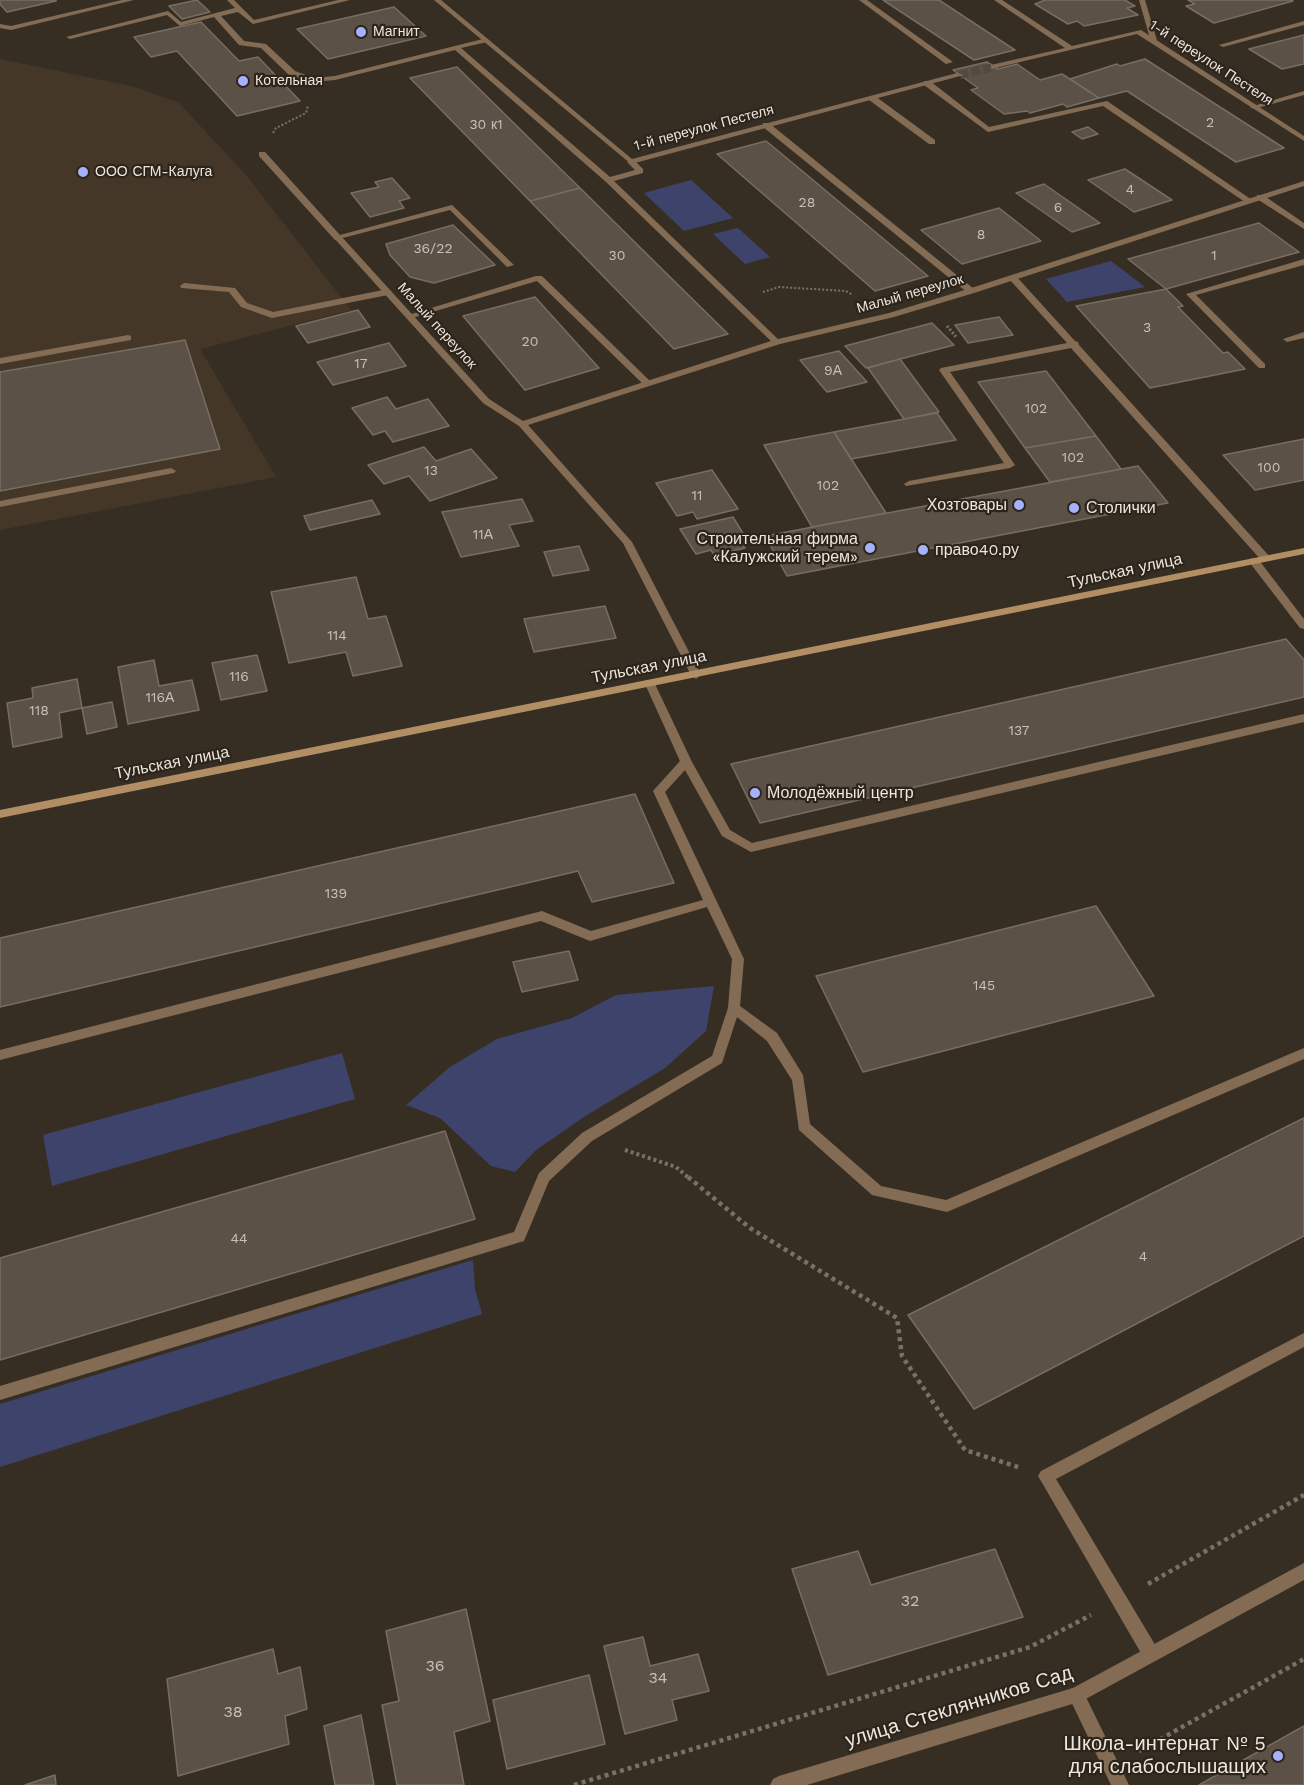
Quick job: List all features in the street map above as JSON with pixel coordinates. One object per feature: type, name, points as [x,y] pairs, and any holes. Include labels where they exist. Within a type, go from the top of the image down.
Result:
[{"type":"main road","name":"Тульская улица","points":[[0,814],[1304,551]]},
{"type":"street","points":[[0,26],[11,28],[131,0]]},
{"type":"street","points":[[230,0],[253,22],[347,0]]},
{"type":"street","name":"1-й переулок Пестеля","points":[[437,0],[631,162],[960,75]]},
{"type":"street","points":[[862,0],[949,62]]},
{"type":"street","points":[[997,0],[1070,48]]},
{"type":"street","points":[[1142,0],[1155,42]]},
{"type":"street","points":[[70,37],[168,13],[180,24],[240,9]]},
{"type":"street","points":[[216,15],[242,43],[263,46],[292,73],[313,80],[335,78],[484,40]]},
{"type":"street","points":[[1223,45],[1304,23]]},
{"type":"street","name":"1-й переулок Пестеля","points":[[994,67],[1138,32],[1304,139]]},
{"type":"street","points":[[456,47],[609,180],[777,342]]},
{"type":"street","points":[[927,83],[988,130],[1104,103],[1248,200]]},
{"type":"street","points":[[1254,107],[1304,93]]},
{"type":"street","points":[[872,98],[932,142]]},
{"type":"street","points":[[766,125],[971,291]]},
{"type":"street","name":"Малый переулок","points":[[262,154],[486,401],[522,424],[627,542],[696,675]]},
{"type":"street","points":[[609,180],[640,171],[631,162]]},
{"type":"street","name":"Малый переулок","points":[[522,424],[777,342],[891,315],[971,291],[1304,183]]},
{"type":"street","points":[[1260,197],[1304,227]]},
{"type":"street","points":[[338,238],[452,207],[510,265]]},
{"type":"street","points":[[1262,366],[1190,294],[1304,262]]},
{"type":"street","points":[[409,316],[539,278],[647,383]]},
{"type":"street","points":[[1013,278],[1075,344],[1266,559]]},
{"type":"street","points":[[184,286],[232,290],[244,305],[272,315],[388,292]]},
{"type":"street","points":[[1287,339],[1304,335]]},
{"type":"street","points":[[0,361],[128,338]]},
{"type":"street","points":[[909,484],[1010,465],[944,370],[1075,344]]},
{"type":"street","points":[[0,504],[171,471]]},
{"type":"street","points":[[1254,561],[1304,627]]},
{"type":"street","points":[[650,684],[686,762],[726,833],[752,848],[1304,718]]},
{"type":"street","points":[[0,1393],[519,1237],[544,1177],[587,1137],[717,1059],[734,1008],[738,958],[659,790],[686,762]]},
{"type":"street","points":[[0,1055],[542,916],[590,936],[710,902]]},
{"type":"street","points":[[734,1008],[772,1037],[798,1079],[804,1126],[877,1191],[947,1206],[1304,1053]]},
{"type":"street","points":[[1151,1654],[1046,1476],[1304,1340]]},
{"type":"street","name":"улица Стеклянников Сад","points":[[779,1785],[1076,1695],[1304,1571]]},
{"type":"street","points":[[1076,1695],[1120,1785]]},
{"type":"path","points":[[262,154],[276,128],[306,113],[315,92],[313,80]]},
{"type":"path","points":[[748,315],[753,295],[779,287],[846,291],[891,315]]},
{"type":"path","points":[[924,305],[948,327],[978,363]]},
{"type":"path","points":[[587,1137],[676,1167],[750,1228],[897,1318],[902,1356],[965,1450],[1046,1476]]},
{"type":"path","points":[[574,1785],[1030,1647],[1120,1600],[1304,1495]]},
{"type":"path","points":[[1111,1767],[1304,1659]]},
{"type":"shaded area","points":[[0,59],[135,87],[179,103],[246,175],[351,310],[200,349],[276,477],[0,530]]},
{"type":"shaded area","points":[[691,180],[733,218],[684,231],[644,193]]},
{"type":"shaded area","points":[[738,228],[770,257],[745,264],[713,234]]},
{"type":"shaded area","points":[[1111,261],[1145,287],[1067,302],[1046,279]]},
{"type":"shaded area","points":[[714,986],[706,1031],[665,1068],[587,1115],[536,1150],[515,1172],[491,1166],[440,1118],[406,1105],[450,1067],[497,1039],[572,1018],[616,995]]},
{"type":"shaded area","points":[[342,1053],[355,1099],[52,1186],[43,1135]]},
{"type":"shaded area","points":[[473,1260],[475,1289],[482,1314],[0,1467],[0,1404]]},
{"type":"building","points":[[0,0],[56,1],[7,12],[0,4]]},
{"type":"building","points":[[197,0],[210,12],[182,19],[169,6]]},
{"type":"building","points":[[883,0],[939,0],[1015,50],[974,60]]},
{"type":"building","points":[[1045,0],[1125,0],[1135,6],[1127,8],[1138,15],[1084,26],[1077,21],[1068,24],[1035,4]]},
{"type":"building","points":[[1188,0],[1293,1],[1214,23],[1186,6],[1195,4]]},
{"type":"building","name":"Магнит","points":[[394,7],[426,36],[328,59],[297,29]]},
{"type":"building","name":"Котельная","points":[[201,22],[239,61],[258,57],[300,101],[237,116],[177,51],[151,57],[134,37]]},
{"type":"building","points":[[1304,35],[1304,64],[1282,69],[1249,49]]},
{"type":"building","points":[[1145,59],[1284,148],[1236,162],[1127,91],[1099,98],[1070,79],[1117,64],[1120,66]]},
{"type":"building","points":[[987,62],[998,69],[1017,64],[1040,80],[1062,74],[1099,98],[1067,107],[1063,104],[1030,113],[1027,111],[1004,114],[971,90],[978,88],[953,70]]},
{"type":"building","points":[[457,67],[580,188],[530,201],[410,78]]},
{"type":"building","points":[[1088,127],[1098,134],[1082,139],[1072,132]]},
{"type":"building","points":[[766,141],[928,276],[875,291],[717,154]]},
{"type":"building","points":[[1125,169],[1172,200],[1134,212],[1088,180]]},
{"type":"building","points":[[392,178],[410,198],[399,201],[404,208],[370,217],[351,193],[379,187],[375,182]]},
{"type":"building","points":[[1044,184],[1100,223],[1072,232],[1016,193]]},
{"type":"building","points":[[580,188],[728,334],[674,349],[530,201]]},
{"type":"building","points":[[999,208],[1041,241],[962,264],[921,230]]},
{"type":"building","points":[[1259,223],[1299,252],[1166,289],[1128,259]]},
{"type":"building","points":[[453,225],[495,265],[434,283],[410,277],[390,255],[386,244]]},
{"type":"building","points":[[1166,289],[1183,306],[1178,307],[1223,353],[1228,352],[1245,369],[1150,388],[1076,306]]},
{"type":"building","points":[[535,297],[599,368],[525,390],[463,316]]},
{"type":"building","points":[[358,310],[370,327],[308,343],[296,326]]},
{"type":"building","points":[[999,317],[1013,335],[968,343],[955,325]]},
{"type":"building","points":[[932,323],[954,345],[866,368],[845,346]]},
{"type":"building","points":[[185,340],[220,449],[0,491],[0,372]]},
{"type":"building","points":[[389,343],[406,366],[333,385],[317,362]]},
{"type":"building","points":[[839,351],[867,382],[827,392],[800,360]]},
{"type":"building","points":[[900,359],[939,412],[904,419],[868,368]]},
{"type":"building","points":[[1046,371],[1096,436],[1025,448],[978,382]]},
{"type":"building","points":[[387,397],[396,409],[428,399],[449,426],[393,442],[385,431],[373,435],[352,408]]},
{"type":"building","points":[[937,413],[956,440],[851,459],[834,432]]},
{"type":"building","points":[[834,432],[886,513],[812,527],[764,445]]},
{"type":"building","points":[[1096,436],[1121,469],[1050,482],[1025,448]]},
{"type":"building","points":[[1304,439],[1304,480],[1255,490],[1223,455]]},
{"type":"building","points":[[424,447],[436,461],[471,449],[497,478],[430,501],[409,476],[384,484],[368,465]]},
{"type":"building","points":[[1138,466],[1168,503],[787,576],[765,536]]},
{"type":"building","points":[[712,470],[738,509],[697,519],[693,512],[677,516],[656,483]]},
{"type":"building","points":[[522,499],[533,521],[509,525],[519,546],[461,557],[442,512]]},
{"type":"building","points":[[372,500],[380,514],[310,530],[304,516]]},
{"type":"building","points":[[733,517],[747,540],[741,542],[745,548],[714,555],[711,550],[696,554],[680,529]]},
{"type":"building","points":[[579,546],[589,570],[553,576],[544,552]]},
{"type":"building","points":[[356,577],[368,619],[386,616],[402,666],[353,676],[346,652],[289,663],[271,592]]},
{"type":"building","points":[[605,606],[616,638],[534,652],[524,619]]},
{"type":"building","points":[[1286,639],[1304,660],[1304,697],[760,823],[731,764]]},
{"type":"building","points":[[257,655],[267,691],[221,700],[212,663]]},
{"type":"building","points":[[154,660],[159,686],[192,680],[199,710],[128,724],[118,667]]},
{"type":"building","points":[[77,679],[82,708],[59,713],[62,737],[13,747],[7,703],[33,698],[32,688]]},
{"type":"building","points":[[112,702],[117,727],[87,734],[82,708]]},
{"type":"building","points":[[635,794],[674,883],[592,902],[578,871],[0,1007],[0,938]]},
{"type":"building","points":[[1096,906],[1154,996],[863,1072],[816,976]]},
{"type":"building","points":[[569,951],[578,980],[522,992],[513,962]]},
{"type":"building","points":[[1304,1118],[1304,1236],[974,1409],[908,1315]]},
{"type":"building","points":[[445,1131],[475,1219],[0,1360],[0,1258]]},
{"type":"building","points":[[995,1549],[1023,1617],[828,1675],[792,1569],[858,1551],[871,1585]]},
{"type":"building","points":[[466,1609],[490,1721],[454,1732],[464,1785],[397,1785],[382,1705],[399,1701],[386,1631]]},
{"type":"building","points":[[643,1637],[650,1666],[698,1654],[709,1691],[672,1700],[677,1720],[625,1734],[604,1646]]},
{"type":"building","points":[[273,1649],[278,1674],[300,1667],[307,1709],[285,1716],[289,1744],[178,1776],[167,1679]]},
{"type":"building","points":[[589,1675],[605,1744],[507,1769],[493,1700]]},
{"type":"building","points":[[361,1715],[374,1785],[335,1785],[324,1726]]},
{"type":"building","name":"Школа-интернат № 5 для слабослышащих","points":[[1304,1726],[1304,1785],[1199,1785]]},
{"type":"building","points":[[55,1775],[56,1785],[25,1785]]},
{"type":"tunnel","points":[[960,75],[994,67]]},
{"type":"place","name":"Магнит","points":[[361,32]]},
{"type":"place","name":"Котельная","points":[[243,81]]},
{"type":"place","name":"ООО СГМ-Калуга","points":[[83,172]]},
{"type":"place","name":"Хозтовары","points":[[1019,505]]},
{"type":"place","name":"Столички","points":[[1074,508]]},
{"type":"place","name":"Строительная фирма «Калужский терем»","points":[[870,548]]},
{"type":"place","name":"право40.ру","points":[[923,550]]},
{"type":"place","name":"Молодёжный центр","points":[[755,793]]},
{"type":"place","name":"Школа-интернат № 5 для слабослышащих","points":[[1278,1756]]}]
